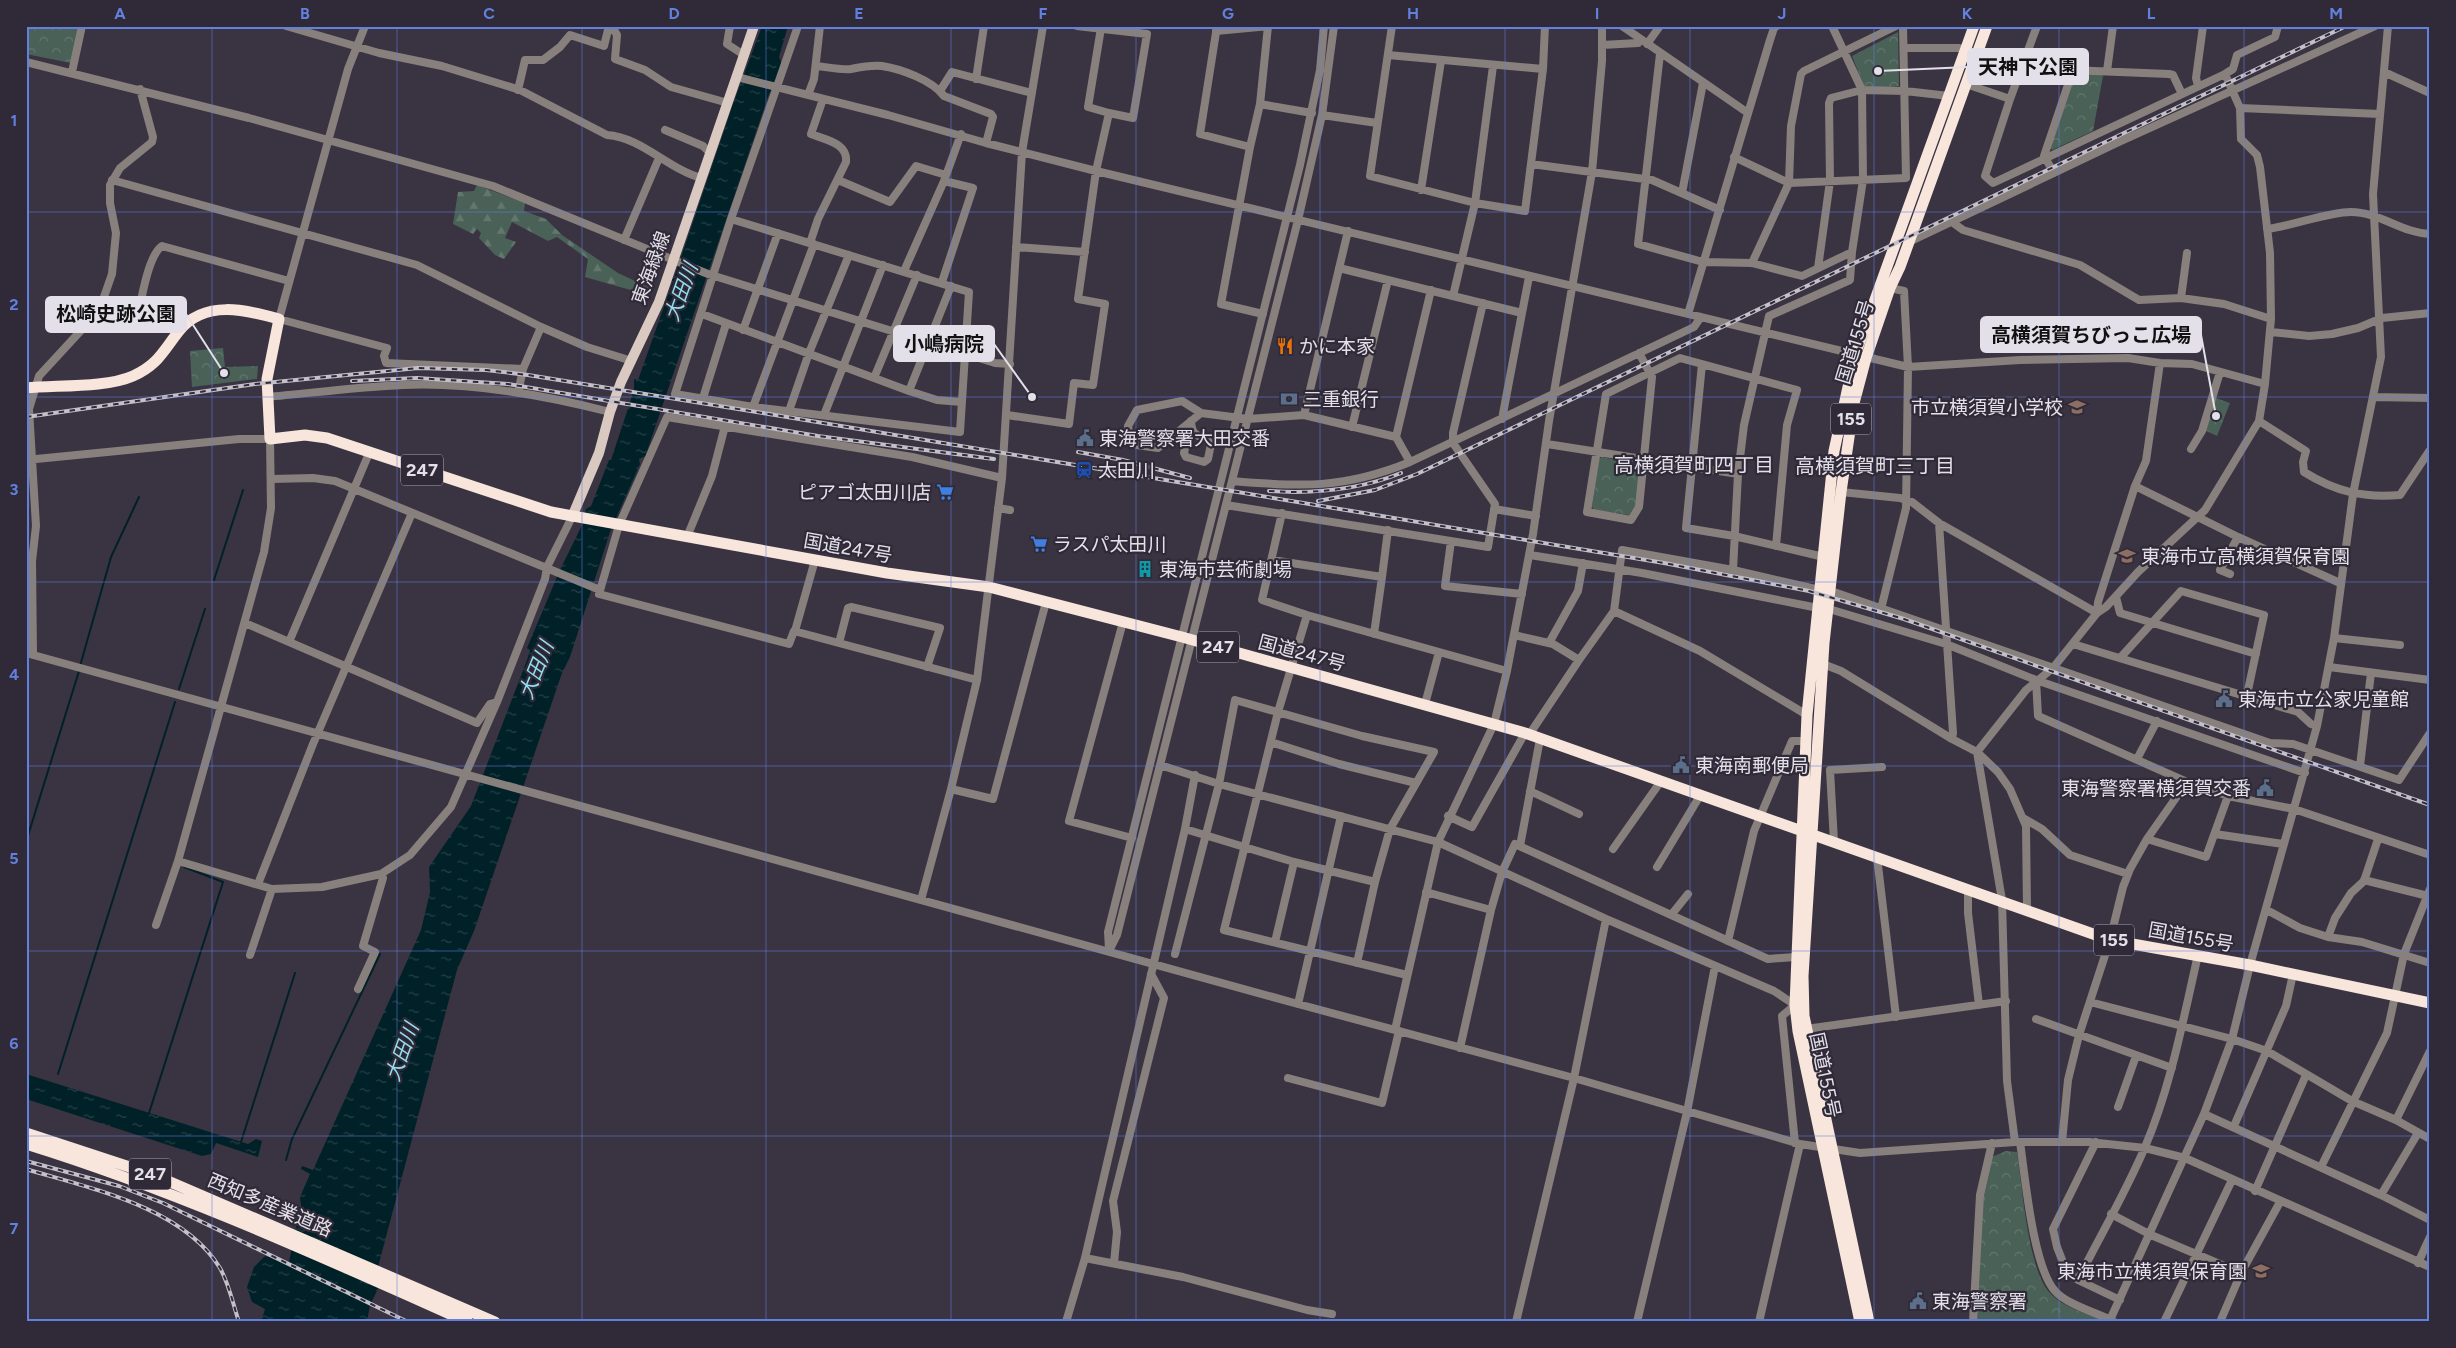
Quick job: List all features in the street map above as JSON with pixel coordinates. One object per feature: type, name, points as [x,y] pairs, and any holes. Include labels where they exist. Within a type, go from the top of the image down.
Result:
[{"type":"highway","name":"国道155号","points":[[1825,590],[1824,557],[1834,452],[1860,356],[1974,26]]},
{"type":"highway","name":"国道155号","points":[[1860,1322],[1806,1030],[1803,976],[1807,715],[1860,356],[1909,242],[1987,26]]},
{"type":"highway","points":[[31,388],[97,384],[131,377],[146,368],[164,353],[184,326],[206,313],[234,308],[279,319],[269,363],[267,397],[270,439]]},
{"type":"highway","name":"国道247号","points":[[270,439],[305,435],[326,438],[551,512],[887,573],[989,587],[1187,639],[1494,724],[1701,794],[1806,832]]},
{"type":"highway","name":"国道155号","points":[[1823,608],[1823,664],[1795,957],[1795,1004],[1798,1031],[1869,1322]]},
{"type":"highway","name":"国道155号","points":[[1806,832],[2002,900],[2110,940],[2250,965],[2430,1003]]},
{"type":"highway","name":"西知多産業道路","points":[[26,1133],[154,1175],[268,1228],[386,1279],[495,1322]]},
{"type":"highway","name":"西知多産業道路","points":[[26,1144],[149,1185],[268,1228]]},
{"type":"highway","name":"西知多産業道路","points":[[386,1279],[468,1322]]},
{"type":"main road","name":"東海緑線","points":[[577,517],[599,453],[610,412],[655,312],[674,262],[701,178],[738,78],[754,26]]},
{"type":"street","points":[[72,72],[82,26]]},
{"type":"street","points":[[286,26],[356,46],[442,66],[518,90],[607,135],[622,136],[686,174],[701,178]]},
{"type":"street","points":[[365,26],[356,46],[328,140],[279,319],[387,348],[384,356],[386,363],[394,365],[432,364],[523,368]]},
{"type":"street","points":[[518,90],[526,60],[543,60],[556,48],[560,47],[570,35],[604,46],[609,26],[613,28],[616,35],[616,59],[645,70],[671,87],[728,103]]},
{"type":"street","points":[[730,26],[727,44],[744,55]]},
{"type":"street","points":[[731,219],[942,282],[969,292],[960,432],[753,407],[675,394],[702,314],[711,275],[798,26]]},
{"type":"street","points":[[808,95],[816,66],[820,26]]},
{"type":"street","points":[[976,79],[984,26]]},
{"type":"street","points":[[920,900],[951,789],[977,680],[1002,478],[1022,152],[1043,26]]},
{"type":"street","points":[[1077,26],[1101,28],[1147,34],[1133,118],[1088,107],[1101,28]]},
{"type":"street","points":[[1250,147],[1200,134],[1217,28],[1268,26],[1260,104],[1250,147],[1221,304],[1263,314]]},
{"type":"street","points":[[1109,951],[1117,934],[1160,765],[1236,418],[1312,113],[1324,26]]},
{"type":"street","points":[[1109,951],[1108,932],[1132,838],[1226,505],[1298,220],[1322,115],[1334,26]]},
{"type":"street","points":[[1392,26],[1370,176],[1475,203],[1525,211],[1543,69],[1545,26]]},
{"type":"street","points":[[1288,1078],[1382,1103],[1407,975],[1438,842],[1448,816],[1494,724],[1514,635],[1530,554],[1592,172],[1602,26]]},
{"type":"street","points":[[1622,26],[1748,113]]},
{"type":"street","points":[[1647,44],[1660,26]]},
{"type":"street","points":[[1732,570],[1738,474],[1744,425],[1753,378],[1766,334],[1769,316],[1850,280],[1852,252],[1863,180],[1862,90],[1832,26]]},
{"type":"street","points":[[1752,263],[1789,183],[1791,126],[1801,74],[1804,70],[1896,26]]},
{"type":"street","points":[[1734,156],[1789,183],[1906,178],[1903,26]]},
{"type":"street","points":[[2037,26],[2010,99],[1985,176],[1993,183],[2225,74],[2233,69],[2236,55],[2275,37],[2278,26]]},
{"type":"street","points":[[2107,71],[2113,26]]},
{"type":"street","points":[[2198,86],[2196,78],[2203,26]]},
{"type":"street","points":[[1909,242],[2054,173],[2375,26]]},
{"type":"street","points":[[2225,74],[2240,108],[2241,139],[2257,155],[2260,166],[2270,253],[2271,332],[2259,421],[2228,474],[2198,516],[2138,572],[2116,597],[2097,613],[2053,668],[2036,680],[1999,722],[1977,752],[2002,900],[2007,1080],[2038,1255],[2044,1274],[2055,1291],[2067,1300],[2113,1321],[2120,1300],[2204,1114],[2232,1039],[2250,965],[2267,910],[2283,844],[2317,726],[2334,638],[2353,494],[2381,357],[2373,194],[2388,26]]},
{"type":"street","points":[[1688,314],[1774,27]]},
{"type":"street","points":[[1602,45],[1638,43]]},
{"type":"street","points":[[1904,48],[1958,48]]},
{"type":"street","points":[[1660,54],[1644,179],[1638,244],[1703,262],[1752,263],[1802,276],[1852,252]]},
{"type":"street","points":[[1388,55],[1493,66],[1543,69]]},
{"type":"street","points":[[1421,190],[1441,61]]},
{"type":"street","points":[[26,62],[140,89],[493,186],[674,262],[711,275],[995,363],[1010,364]]},
{"type":"street","points":[[816,66],[849,69],[863,66],[882,66],[915,77],[940,90],[944,96],[990,114],[993,117],[986,143]]},
{"type":"street","points":[[1453,296],[1475,203],[1493,66]]},
{"type":"street","points":[[2022,68],[2169,74],[2173,75],[2182,94]]},
{"type":"street","points":[[2054,173],[2044,156],[2073,70]]},
{"type":"street","points":[[940,90],[952,72],[1032,93]]},
{"type":"street","points":[[2384,72],[2430,93]]},
{"type":"street","points":[[738,78],[961,134],[986,143],[1096,171],[1908,367],[2080,358],[2128,358],[2160,363],[2192,364],[2265,384]]},
{"type":"street","points":[[1682,194],[1703,83]]},
{"type":"street","points":[[1966,84],[2010,99]]},
{"type":"street","points":[[140,89],[142,102],[152,129],[152,142],[120,168],[112,180],[110,202],[116,233],[112,274],[107,294],[94,316],[39,376],[31,388],[29,460],[36,526],[29,560],[30,654],[1298,1004],[1574,1078],[1798,1143],[1860,1153],[1992,1143],[2096,1142],[2145,1148],[2185,1158],[2255,1191],[2430,1267]]},
{"type":"street","points":[[1818,268],[1830,181],[1829,103],[1832,98],[1862,90],[1905,91],[1949,96]]},
{"type":"street","points":[[753,407],[793,300],[812,244],[818,219],[846,162],[846,152],[841,146],[811,134],[823,99]]},
{"type":"street","points":[[1260,104],[1312,113]]},
{"type":"street","points":[[2240,108],[2380,114]]},
{"type":"street","points":[[1007,415],[1069,424],[1074,383],[1093,385],[1105,304],[1078,299],[1096,171],[1109,112]]},
{"type":"street","points":[[1322,115],[1377,123]]},
{"type":"street","points":[[665,130],[704,146],[710,153]]},
{"type":"street","points":[[904,271],[945,178],[961,134]]},
{"type":"street","points":[[624,240],[659,158]]},
{"type":"street","points":[[1531,164],[1644,179],[1720,210]]},
{"type":"street","points":[[838,180],[890,202],[916,166],[973,188],[942,282]]},
{"type":"street","points":[[112,180],[417,265],[541,327],[587,347],[632,361]]},
{"type":"street","points":[[2267,229],[2351,212],[2374,216],[2419,234],[2430,234]]},
{"type":"street","points":[[1952,222],[1963,230],[2080,265],[2139,300],[2181,298],[2224,304],[2271,319]]},
{"type":"street","points":[[1304,415],[1348,231]]},
{"type":"street","points":[[743,330],[778,233]]},
{"type":"street","points":[[94,316],[131,328],[136,326],[147,277],[157,249],[162,246],[289,281]]},
{"type":"street","points":[[1016,247],[1085,252]]},
{"type":"street","points":[[2181,298],[2187,253]]},
{"type":"street","points":[[789,411],[809,353],[849,255]]},
{"type":"street","points":[[824,415],[883,265]]},
{"type":"street","points":[[1339,268],[1522,313]]},
{"type":"street","points":[[874,378],[917,275]]},
{"type":"street","points":[[1502,419],[1529,277]]},
{"type":"street","points":[[1352,427],[1388,280]]},
{"type":"street","points":[[908,391],[951,286]]},
{"type":"street","points":[[1881,609],[1906,500],[1908,367],[1904,291],[1890,288]]},
{"type":"street","points":[[1410,462],[1396,437],[1431,290]]},
{"type":"street","points":[[1226,505],[1488,547],[1495,504],[1453,443],[1453,433],[1484,303]]},
{"type":"street","points":[[2271,332],[2309,336],[2332,334],[2351,331],[2385,317],[2430,313]]},
{"type":"street","points":[[702,314],[908,391],[937,400],[962,402]]},
{"type":"street","points":[[1232,481],[1307,486],[1342,483],[1378,475],[1453,443],[1694,327],[1701,317]]},
{"type":"street","points":[[703,398],[726,324]]},
{"type":"street","points":[[518,393],[523,368],[541,327]]},
{"type":"street","points":[[1639,353],[1650,373],[1652,377],[1639,507],[1632,520],[1587,512],[1606,394],[1650,373],[1680,358],[1797,390],[1787,425],[1776,546]]},
{"type":"street","points":[[2097,613],[2098,602],[2135,486],[2146,461],[2160,363]]},
{"type":"street","points":[[1702,364],[1686,528],[1734,536],[1824,557]]},
{"type":"street","points":[[2191,449],[2202,431],[2220,372]]},
{"type":"street","points":[[267,397],[404,385],[444,386],[518,393],[564,400],[610,412]]},
{"type":"street","points":[[2373,397],[2430,398]]},
{"type":"street","points":[[1201,413],[1158,448],[1137,445],[1130,439],[1128,426],[1137,410],[1182,402],[1201,413],[1248,420],[1304,415],[1396,437]]},
{"type":"street","points":[[815,560],[790,644],[599,594],[619,524],[667,418],[912,458],[1002,478]]},
{"type":"street","points":[[1191,421],[1191,429],[1196,436],[1208,441],[1210,444],[1208,459],[1204,462],[1186,457],[1184,453],[1186,444],[1196,436]]},
{"type":"street","points":[[2259,421],[2306,451],[2303,462],[2304,472],[2353,494],[2400,495],[2430,450]]},
{"type":"street","points":[[687,537],[712,476],[725,426]]},
{"type":"street","points":[[1174,435],[1179,436],[1186,444]]},
{"type":"street","points":[[29,460],[238,439],[270,439],[272,479],[268,529],[246,623],[178,861],[156,925]]},
{"type":"street","points":[[1547,444],[1738,474]]},
{"type":"street","points":[[289,642],[352,489],[370,451]]},
{"type":"street","points":[[272,479],[314,478],[335,481],[600,590]]},
{"type":"street","points":[[2135,486],[2238,537],[2340,583]]},
{"type":"street","points":[[1841,492],[1906,500],[1938,523],[2097,613]]},
{"type":"street","points":[[998,508],[1010,510]]},
{"type":"street","points":[[1494,509],[1536,516]]},
{"type":"street","points":[[258,884],[317,734],[412,513]]},
{"type":"street","points":[[1282,513],[1262,600],[1307,615],[1506,671]]},
{"type":"street","points":[[178,861],[272,889],[322,887],[381,874],[410,854],[451,807],[497,702],[550,569],[577,517]]},
{"type":"street","points":[[1938,523],[1954,733],[1952,739]]},
{"type":"street","points":[[1374,634],[1388,530]]},
{"type":"street","points":[[2230,574],[2220,570],[2238,537]]},
{"type":"street","points":[[1452,542],[1445,586],[1522,594]]},
{"type":"street","points":[[1448,816],[1472,827],[1532,736],[1578,660],[1614,611],[1622,550],[1732,570],[1825,590],[2270,743],[2293,744],[2311,752],[2360,766],[2399,780],[2430,733]]},
{"type":"street","points":[[1530,554],[1823,608],[1946,644],[2036,680],[2305,773]]},
{"type":"street","points":[[1272,560],[1382,577]]},
{"type":"street","points":[[1549,643],[1578,591],[1584,563]]},
{"type":"street","points":[[2121,658],[2181,591],[2264,615],[2247,695]]},
{"type":"street","points":[[2116,597],[2120,613],[2256,654]]},
{"type":"street","points":[[951,789],[993,799],[1046,602]]},
{"type":"street","points":[[839,643],[848,608],[851,607],[940,628],[927,667]]},
{"type":"street","points":[[1614,611],[1700,651],[1807,715]]},
{"type":"street","points":[[1307,615],[1278,712],[1246,848],[1224,930],[1407,975]]},
{"type":"street","points":[[1123,622],[1069,821],[1132,838]]},
{"type":"street","points":[[246,623],[477,723],[490,704],[497,702]]},
{"type":"street","points":[[795,631],[977,680]]},
{"type":"street","points":[[1514,635],[1549,643],[1578,660]]},
{"type":"street","points":[[2334,638],[2400,645]]},
{"type":"street","points":[[2072,644],[2247,695],[2258,701],[2298,712],[2311,724],[2317,726]]},
{"type":"street","points":[[1425,704],[1439,652]]},
{"type":"street","points":[[1823,664],[1864,685],[1952,739],[1977,752],[1998,772],[2010,790],[2026,826],[2027,909]]},
{"type":"street","points":[[2329,667],[2430,680]]},
{"type":"street","points":[[2360,766],[2371,673]]},
{"type":"street","points":[[2036,680],[2038,716],[2188,782],[2228,796],[2294,809],[2378,839],[2430,855]]},
{"type":"street","points":[[1175,954],[1219,784],[1234,700],[1434,752],[1390,829],[1375,882],[1357,963]]},
{"type":"street","points":[[2137,759],[2157,721]]},
{"type":"street","points":[[1520,846],[1530,791],[1532,736]]},
{"type":"street","points":[[1728,940],[1754,831],[1760,815],[1792,741],[1806,741]]},
{"type":"street","points":[[1271,742],[1339,764],[1416,783]]},
{"type":"street","points":[[1160,765],[1219,784],[1438,842],[1606,919],[1774,991],[1795,1004],[1782,1016],[1798,1143],[1759,1322]]},
{"type":"street","points":[[1834,842],[1830,770],[1882,767]]},
{"type":"street","points":[[1066,1322],[1085,1258],[1185,829],[1195,775]]},
{"type":"street","points":[[1613,849],[1661,781]]},
{"type":"street","points":[[2062,1142],[2068,1080],[2079,1035],[2110,940],[2128,874],[2147,839],[2188,782]]},
{"type":"street","points":[[1530,791],[1579,814]]},
{"type":"street","points":[[1657,867],[1701,794]]},
{"type":"street","points":[[2147,839],[2206,857],[2228,796]]},
{"type":"street","points":[[1298,1004],[1341,816]]},
{"type":"street","points":[[2023,818],[2042,829],[2070,855],[2128,874]]},
{"type":"street","points":[[1185,829],[1294,862],[1375,882]]},
{"type":"street","points":[[2215,834],[2283,844]]},
{"type":"street","points":[[2328,937],[2339,912],[2351,892],[2364,880],[2378,839]]},
{"type":"street","points":[[1460,1048],[1491,910],[1502,872],[1515,844],[1768,959],[1795,957]]},
{"type":"street","points":[[1877,857],[1896,1017]]},
{"type":"street","points":[[1275,942],[1294,862]]},
{"type":"street","points":[[358,989],[375,952],[363,946],[383,878],[381,874]]},
{"type":"street","points":[[2321,1167],[2387,1033],[2404,954],[2429,894],[2364,880]]},
{"type":"street","points":[[250,955],[272,889]]},
{"type":"street","points":[[1968,889],[1968,913],[1979,1005]]},
{"type":"street","points":[[1426,892],[1491,910]]},
{"type":"street","points":[[1672,914],[1688,894]]},
{"type":"street","points":[[2267,910],[2300,928],[2328,937],[2362,942],[2430,963]]},
{"type":"street","points":[[1516,1322],[1574,1078],[1606,919]]},
{"type":"street","points":[[2078,1280],[2145,1148],[2172,1068],[2198,955]]},
{"type":"street","points":[[1637,1322],[1687,1112],[1715,966]]},
{"type":"street","points":[[1114,1263],[1117,1232],[1113,1201],[1164,998],[1151,974]]},
{"type":"street","points":[[2234,1126],[2286,1006],[2293,974]]},
{"type":"street","points":[[1806,1030],[2006,1001]]},
{"type":"street","points":[[2090,1002],[2232,1039],[2267,1051],[2352,1101],[2396,1120],[2430,1139]]},
{"type":"street","points":[[2036,1019],[2172,1068]]},
{"type":"street","points":[[2396,1120],[2430,1052]]},
{"type":"street","points":[[2118,1106],[2136,1056]]},
{"type":"street","points":[[2255,1191],[2306,1075]]},
{"type":"street","points":[[2204,1114],[2234,1126],[2430,1220]]},
{"type":"street","points":[[2381,1195],[2418,1133]]},
{"type":"street","points":[[2096,1142],[2053,1229],[2056,1247],[2066,1270],[2078,1280],[2120,1300]]},
{"type":"street","points":[[1973,1322],[1980,1195],[1992,1143]]},
{"type":"street","points":[[2164,1322],[2232,1180]]},
{"type":"street","points":[[2220,1322],[2241,1273],[2280,1202]]},
{"type":"street","points":[[2110,1214],[2151,1235],[2241,1273]]},
{"type":"street","points":[[2418,1263],[2430,1237]]},
{"type":"street","points":[[1085,1258],[1183,1277],[1307,1310],[1332,1314]]},
{"type":"green space","points":[[26,26],[80,26],[71,63],[26,54]]},
{"type":"green space","points":[[1898,32],[1899,86],[1868,89],[1864,86],[1852,56]]},
{"type":"green space","points":[[2077,73],[2101,73],[2103,76],[2093,131],[2052,150],[2050,148],[2074,75]]},
{"type":"green space","points":[[477,185],[525,203],[524,211],[546,219],[562,235],[618,273],[652,289],[648,295],[585,277],[588,259],[557,237],[548,241],[512,222],[505,238],[516,242],[504,259],[495,255],[479,238],[481,233],[477,229],[473,234],[453,224],[458,192],[474,191]]},
{"type":"green space","points":[[223,348],[225,367],[258,366],[257,379],[192,387],[190,351]]},
{"type":"green space","points":[[2213,397],[2230,403],[2217,436],[2202,429]]},
{"type":"green space","points":[[1602,457],[1640,465],[1636,505],[1629,515],[1594,510],[1592,507],[1599,459]]},
{"type":"green space","points":[[2006,1151],[2017,1152],[2031,1247],[2042,1282],[2050,1293],[2062,1303],[2108,1322],[1975,1322],[1980,1195],[1989,1158]]},
{"type":"water","name":"大田川","points":[[762,26],[788,26],[779,57],[782,64],[778,78],[769,94],[646,454],[648,455],[639,459],[640,464],[610,532],[570,657],[562,673],[474,931],[457,970],[378,1267],[378,1289],[370,1305],[367,1322],[261,1322],[265,1309],[252,1302],[247,1287],[254,1267],[265,1256],[289,1262],[296,1227],[302,1215],[300,1197],[310,1174],[301,1169],[302,1166],[313,1170],[421,930],[430,892],[429,867],[471,806],[527,660],[530,650],[527,648],[559,572],[583,523],[586,509],[591,506],[609,460],[611,460],[634,390],[634,379],[638,380],[673,281],[671,280],[674,278],[733,104]]},
{"type":"water","points":[[26,1074],[248,1144],[256,1139],[262,1141],[258,1157],[216,1143],[211,1154],[202,1156],[26,1099]]},
{"type":"waterway","points":[[214,580],[243,490]]},
{"type":"waterway","points":[[80,666],[111,557],[139,497]]},
{"type":"waterway","points":[[179,689],[205,609]]},
{"type":"waterway","points":[[26,842],[79,671]]},
{"type":"waterway","points":[[58,1074],[175,702]]},
{"type":"waterway","points":[[149,1113],[223,882],[184,867]]},
{"type":"waterway","points":[[286,1160],[292,1139],[380,954]]},
{"type":"waterway","points":[[241,1142],[295,973]]},
{"type":"railway","points":[[1318,501],[1375,490],[1417,474],[2346,26]]},
{"type":"railway","points":[[26,417],[255,384],[418,368],[486,370],[528,375],[1664,563],[1809,591],[1904,619],[2430,805]]},
{"type":"railway","points":[[352,381],[417,378],[508,384],[818,436],[994,459]]},
{"type":"railway","points":[[1078,452],[1123,460],[1190,478]]},
{"type":"railway","points":[[1269,491],[1303,492],[1353,487],[1401,473]]},
{"type":"railway","points":[[26,1161],[119,1186],[163,1203],[408,1322]]},
{"type":"railway","points":[[26,1169],[133,1203],[183,1229],[204,1247],[220,1268],[239,1322]]},
{"type":"place","name":"天神下公園","points":[[1878,71]]},
{"type":"place","name":"かに本家","points":[[1285,346]]},
{"type":"place","name":"松崎史跡公園","points":[[224,373]]},
{"type":"place","name":"小嶋病院","points":[[1032,397]]},
{"type":"place","name":"三重銀行","points":[[1289,399]]},
{"type":"place","name":"市立横須賀小学校","points":[[2077,407]]},
{"type":"place","name":"高横須賀ちびっこ広場","points":[[2216,416]]},
{"type":"place","name":"東海警察署大田交番","points":[[1085,438]]},
{"type":"place","name":"太田川","points":[[1084,470]]},
{"type":"place","name":"ピアゴ太田川店","points":[[945,492]]},
{"type":"place","name":"ラスパ太田川","points":[[1039,544]]},
{"type":"place","name":"東海市立高横須賀保育園","points":[[2127,556]]},
{"type":"place","name":"東海市芸術劇場","points":[[1145,569]]},
{"type":"place","name":"東海市立公家児童館","points":[[2224,699]]},
{"type":"place","name":"東海南郵便局","points":[[1681,765]]},
{"type":"place","name":"東海警察署横須賀交番","points":[[2265,788]]},
{"type":"place","name":"東海市立横須賀保育園","points":[[2261,1271]]},
{"type":"place","name":"東海警察署","points":[[1918,1301]]},
{"type":"district","name":"高横須賀町四丁目","points":[[1694,465]]},
{"type":"district","name":"高横須賀町三丁目","points":[[1875,466]]}]
